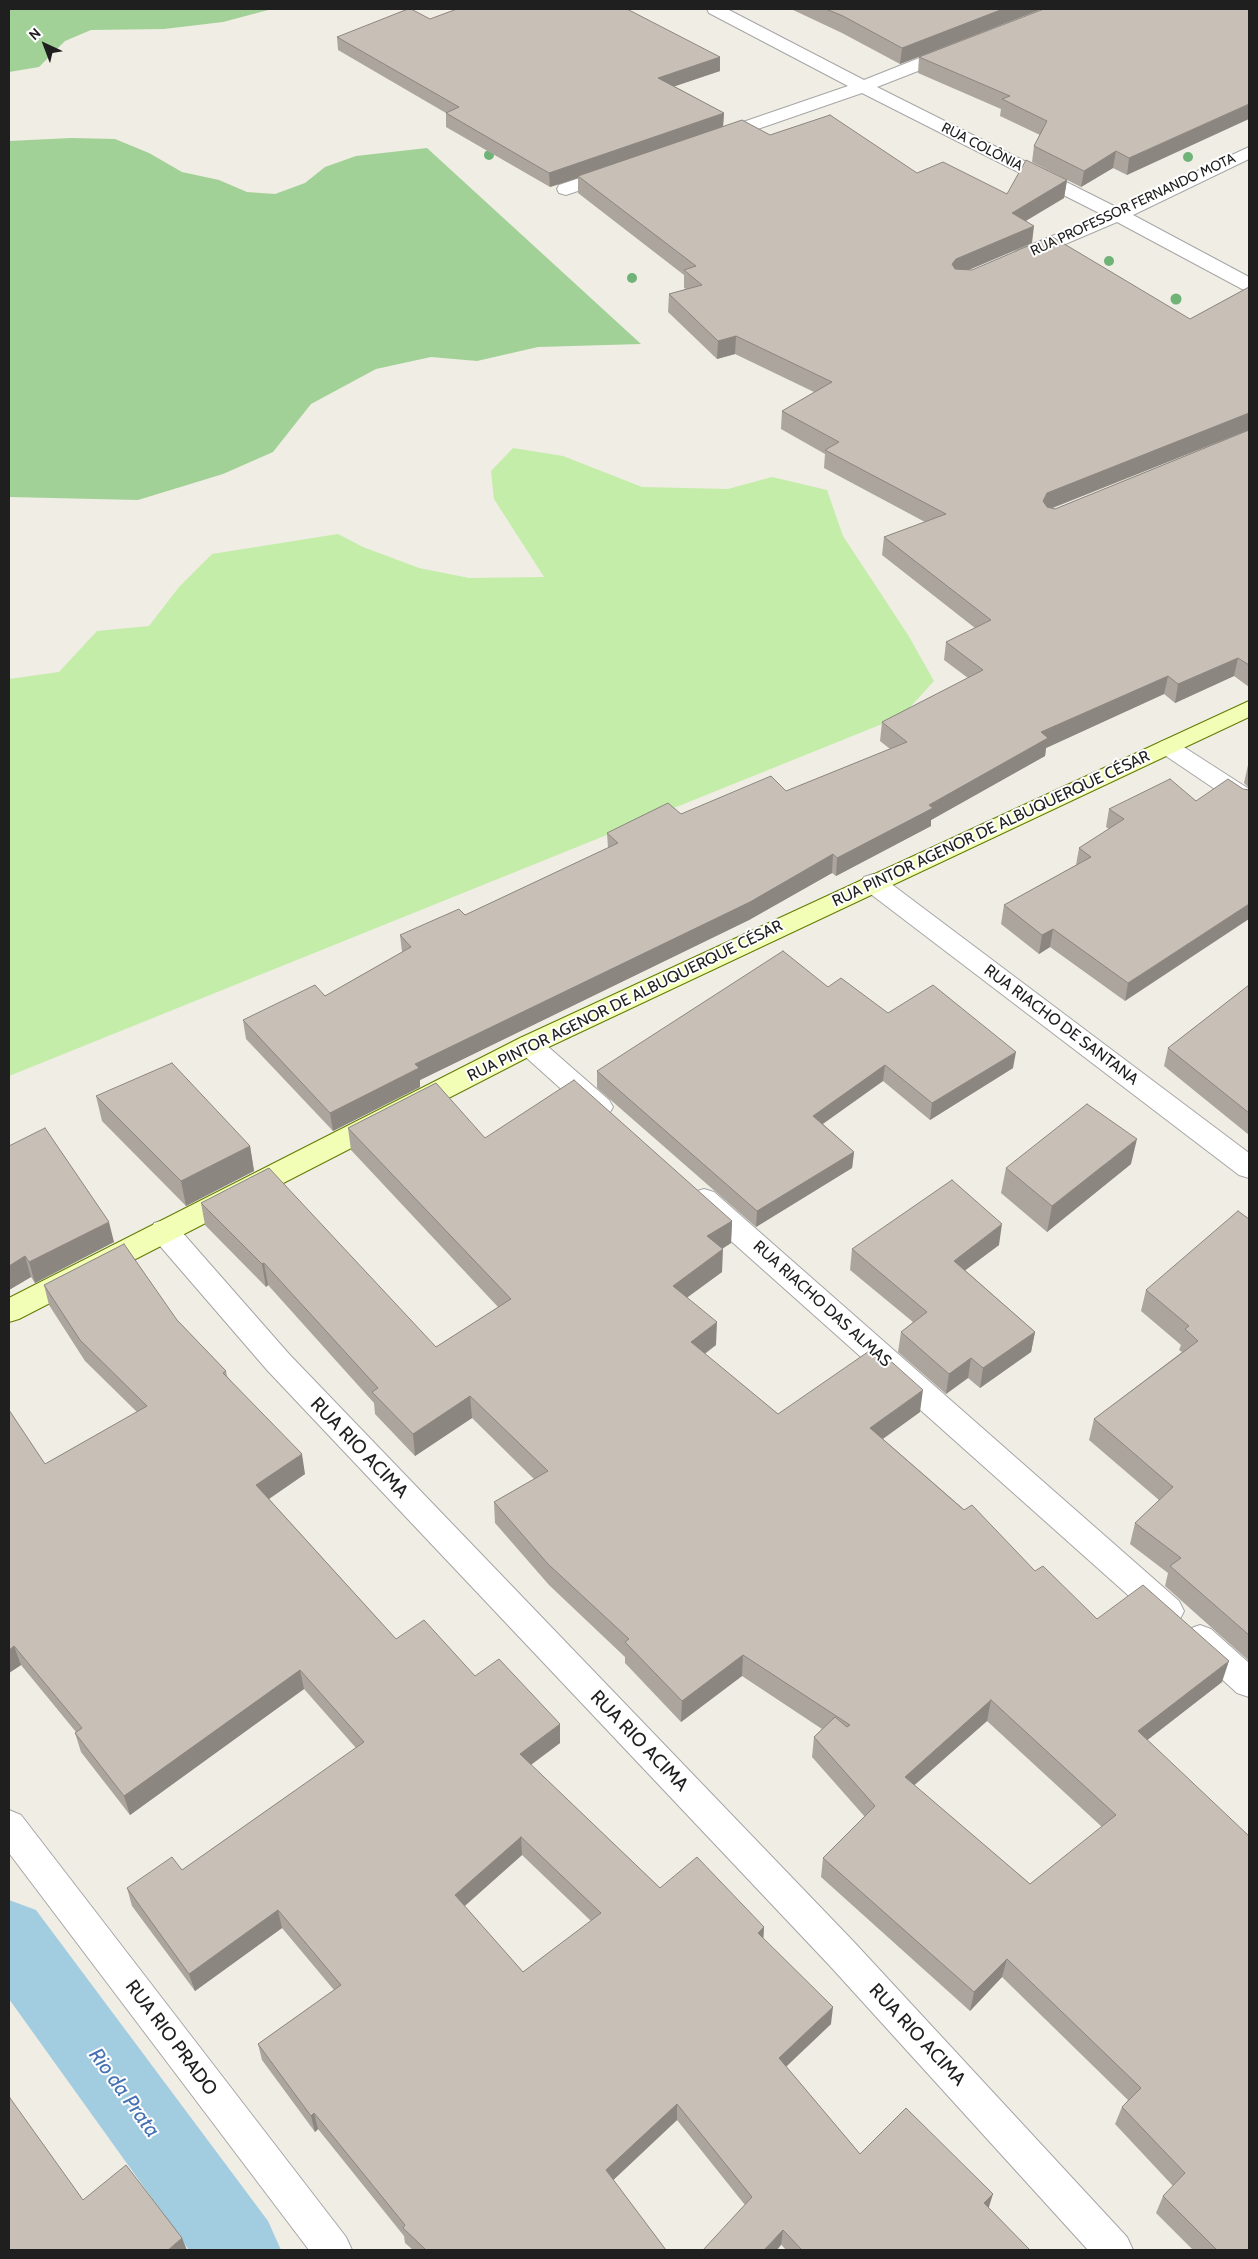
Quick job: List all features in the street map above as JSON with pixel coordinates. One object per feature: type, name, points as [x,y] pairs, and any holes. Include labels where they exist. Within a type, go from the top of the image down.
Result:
[{"type":"street","name":"RUA COLÔNIA","points":[[715,9],[863,87],[1118,215],[1249,285]]},
{"type":"street","points":[[705,141],[863,87],[971,44]]},
{"type":"street","name":"RUA PROFESSOR FERNANDO MOTA","points":[[1006,263],[1118,215],[1249,152]]},
{"type":"street","points":[[566,189],[631,167]]},
{"type":"street","name":"RUA PINTOR AGENOR DE ALBUQUERQUE CÉSAR","points":[[9,1311],[529,1045],[1249,708]]},
{"type":"street","points":[[1168,747],[1249,800]]},
{"type":"street","name":"RUA RIACHO DE SANTANA","points":[[873,883],[1249,1168]]},
{"type":"street","points":[[529,1045],[618,1124]]},
{"type":"street","name":"RUA RIACHO DAS ALMAS","points":[[685,1183],[1249,1683]]},
{"type":"street","name":"RUA RIO ACIMA","points":[[164,1231],[278,1362],[842,1954],[1114,2250]]},
{"type":"street","name":"RUA RIO PRADO","points":[[9,1826],[332,2250]]},
{"type":"green space","points":[[9,9],[272,9],[223,22],[164,29],[91,30],[65,41],[39,67],[9,72]]},
{"type":"green space","points":[[71,138],[115,139],[149,153],[182,172],[219,180],[247,192],[275,194],[305,183],[325,167],[356,156],[427,148],[641,344],[538,347],[477,361],[431,357],[376,369],[311,404],[273,452],[223,474],[138,500],[9,497],[9,141]]},
{"type":"green space","points":[[513,448],[563,456],[642,487],[728,489],[772,477],[827,490],[843,536],[908,635],[934,681],[902,716],[9,1076],[9,679],[59,672],[97,631],[149,626],[179,587],[212,554],[338,534],[363,547],[419,568],[469,578],[544,577],[494,499],[491,471]]},
{"type":"building","points":[[408,9],[430,19],[457,9],[627,9],[720,57],[658,78],[724,113],[549,173],[446,113],[459,107],[337,37]]},
{"type":"building","points":[[826,9],[1003,9],[902,48],[843,16]]},
{"type":"building","points":[[1044,9],[1249,9],[1249,104],[1129,158],[1116,151],[1084,171],[1034,146],[1047,121],[1002,99],[1010,96],[919,57]]},
{"type":"building","points":[[830,115],[917,173],[943,162],[1007,194],[1026,160],[1067,180],[1012,213],[1034,226],[956,259],[952,264],[955,269],[972,270],[1051,236],[1190,319],[1249,287],[1249,413],[1047,493],[1043,501],[1047,507],[1055,509],[1249,430],[1249,665],[1238,658],[1178,684],[1168,676],[1041,732],[1048,738],[929,805],[933,808],[837,858],[833,854],[750,902],[415,1064],[419,1068],[330,1113],[243,1020],[315,985],[325,996],[411,947],[400,935],[459,909],[465,915],[618,843],[607,833],[668,803],[681,814],[771,776],[786,791],[907,742],[882,722],[983,670],[946,642],[991,620],[884,537],[946,514],[825,450],[839,442],[782,411],[832,382],[736,336],[718,341],[669,294],[702,285],[684,270],[696,266],[578,176],[742,120],[770,135]]},
{"type":"building","points":[[1170,779],[1196,801],[1228,779],[1243,789],[1249,790],[1249,904],[1128,983],[1053,929],[1042,935],[1004,905],[1091,857],[1079,848],[1124,819],[1109,809]]},
{"type":"building","points":[[783,951],[828,987],[841,978],[888,1013],[933,985],[1016,1052],[932,1103],[885,1065],[813,1116],[854,1152],[757,1211],[597,1071]]},
{"type":"building","points":[[1249,985],[1249,1113],[1168,1048]]},
{"type":"building","points":[[172,1063],[250,1146],[181,1181],[96,1096]]},
{"type":"building","points":[[574,1080],[732,1221],[707,1236],[723,1249],[673,1286],[717,1322],[691,1342],[778,1414],[875,1347],[923,1390],[870,1428],[964,1510],[972,1505],[1035,1571],[1043,1566],[1097,1619],[1143,1585],[1229,1661],[1138,1731],[1249,1836],[1249,2250],[1217,2250],[1163,2196],[1185,2173],[1122,2107],[1141,2088],[1007,1959],[974,1992],[823,1858],[875,1806],[814,1737],[835,1717],[847,1727],[850,1725],[743,1655],[682,1701],[625,1642],[629,1639],[548,1564],[494,1502],[548,1471],[470,1396],[413,1434],[372,1392],[378,1388],[264,1263],[262,1264],[201,1203],[269,1168],[436,1347],[511,1299],[348,1128],[436,1083],[485,1138]],"holes":[[[991,1700],[1116,1815],[1030,1884],[905,1777]]]},
{"type":"building","points":[[1087,1104],[1137,1139],[1052,1206],[1006,1168]]},
{"type":"building","points":[[45,1128],[109,1222],[29,1262],[25,1256],[9,1266],[9,1146]]},
{"type":"building","points":[[952,1180],[1002,1224],[954,1261],[1035,1332],[983,1368],[971,1358],[949,1374],[901,1332],[927,1312],[852,1249]]},
{"type":"building","points":[[1238,1211],[1249,1219],[1249,1635],[1170,1566],[1181,1558],[1135,1523],[1173,1487],[1094,1419],[1198,1341],[1185,1329],[1189,1326],[1146,1290]]},
{"type":"building","points":[[124,1244],[177,1320],[226,1371],[223,1373],[302,1454],[256,1485],[396,1639],[424,1620],[475,1676],[499,1659],[560,1724],[520,1754],[660,1888],[697,1857],[764,1927],[758,1933],[833,2007],[779,2058],[860,2154],[906,2108],[993,2194],[984,2203],[1030,2250],[802,2250],[783,2230],[764,2250],[703,2250],[752,2197],[677,2104],[606,2170],[666,2250],[426,2250],[403,2228],[405,2225],[314,2113],[311,2116],[258,2044],[341,1985],[278,1910],[189,1974],[127,1888],[172,1857],[182,1870],[364,1742],[300,1670],[124,1796],[75,1733],[82,1728],[14,1646],[9,1650],[9,1410],[45,1464],[147,1406],[80,1340],[44,1285]],"holes":[[[521,1837],[601,1913],[523,1972],[455,1895]]]},
{"type":"building","points":[[10,2098],[83,2200],[126,2165],[182,2238],[168,2250],[9,2250]]},
{"type":"waterway","name":"Rio da Prata","points":[[9,1936],[239,2250]]}]
